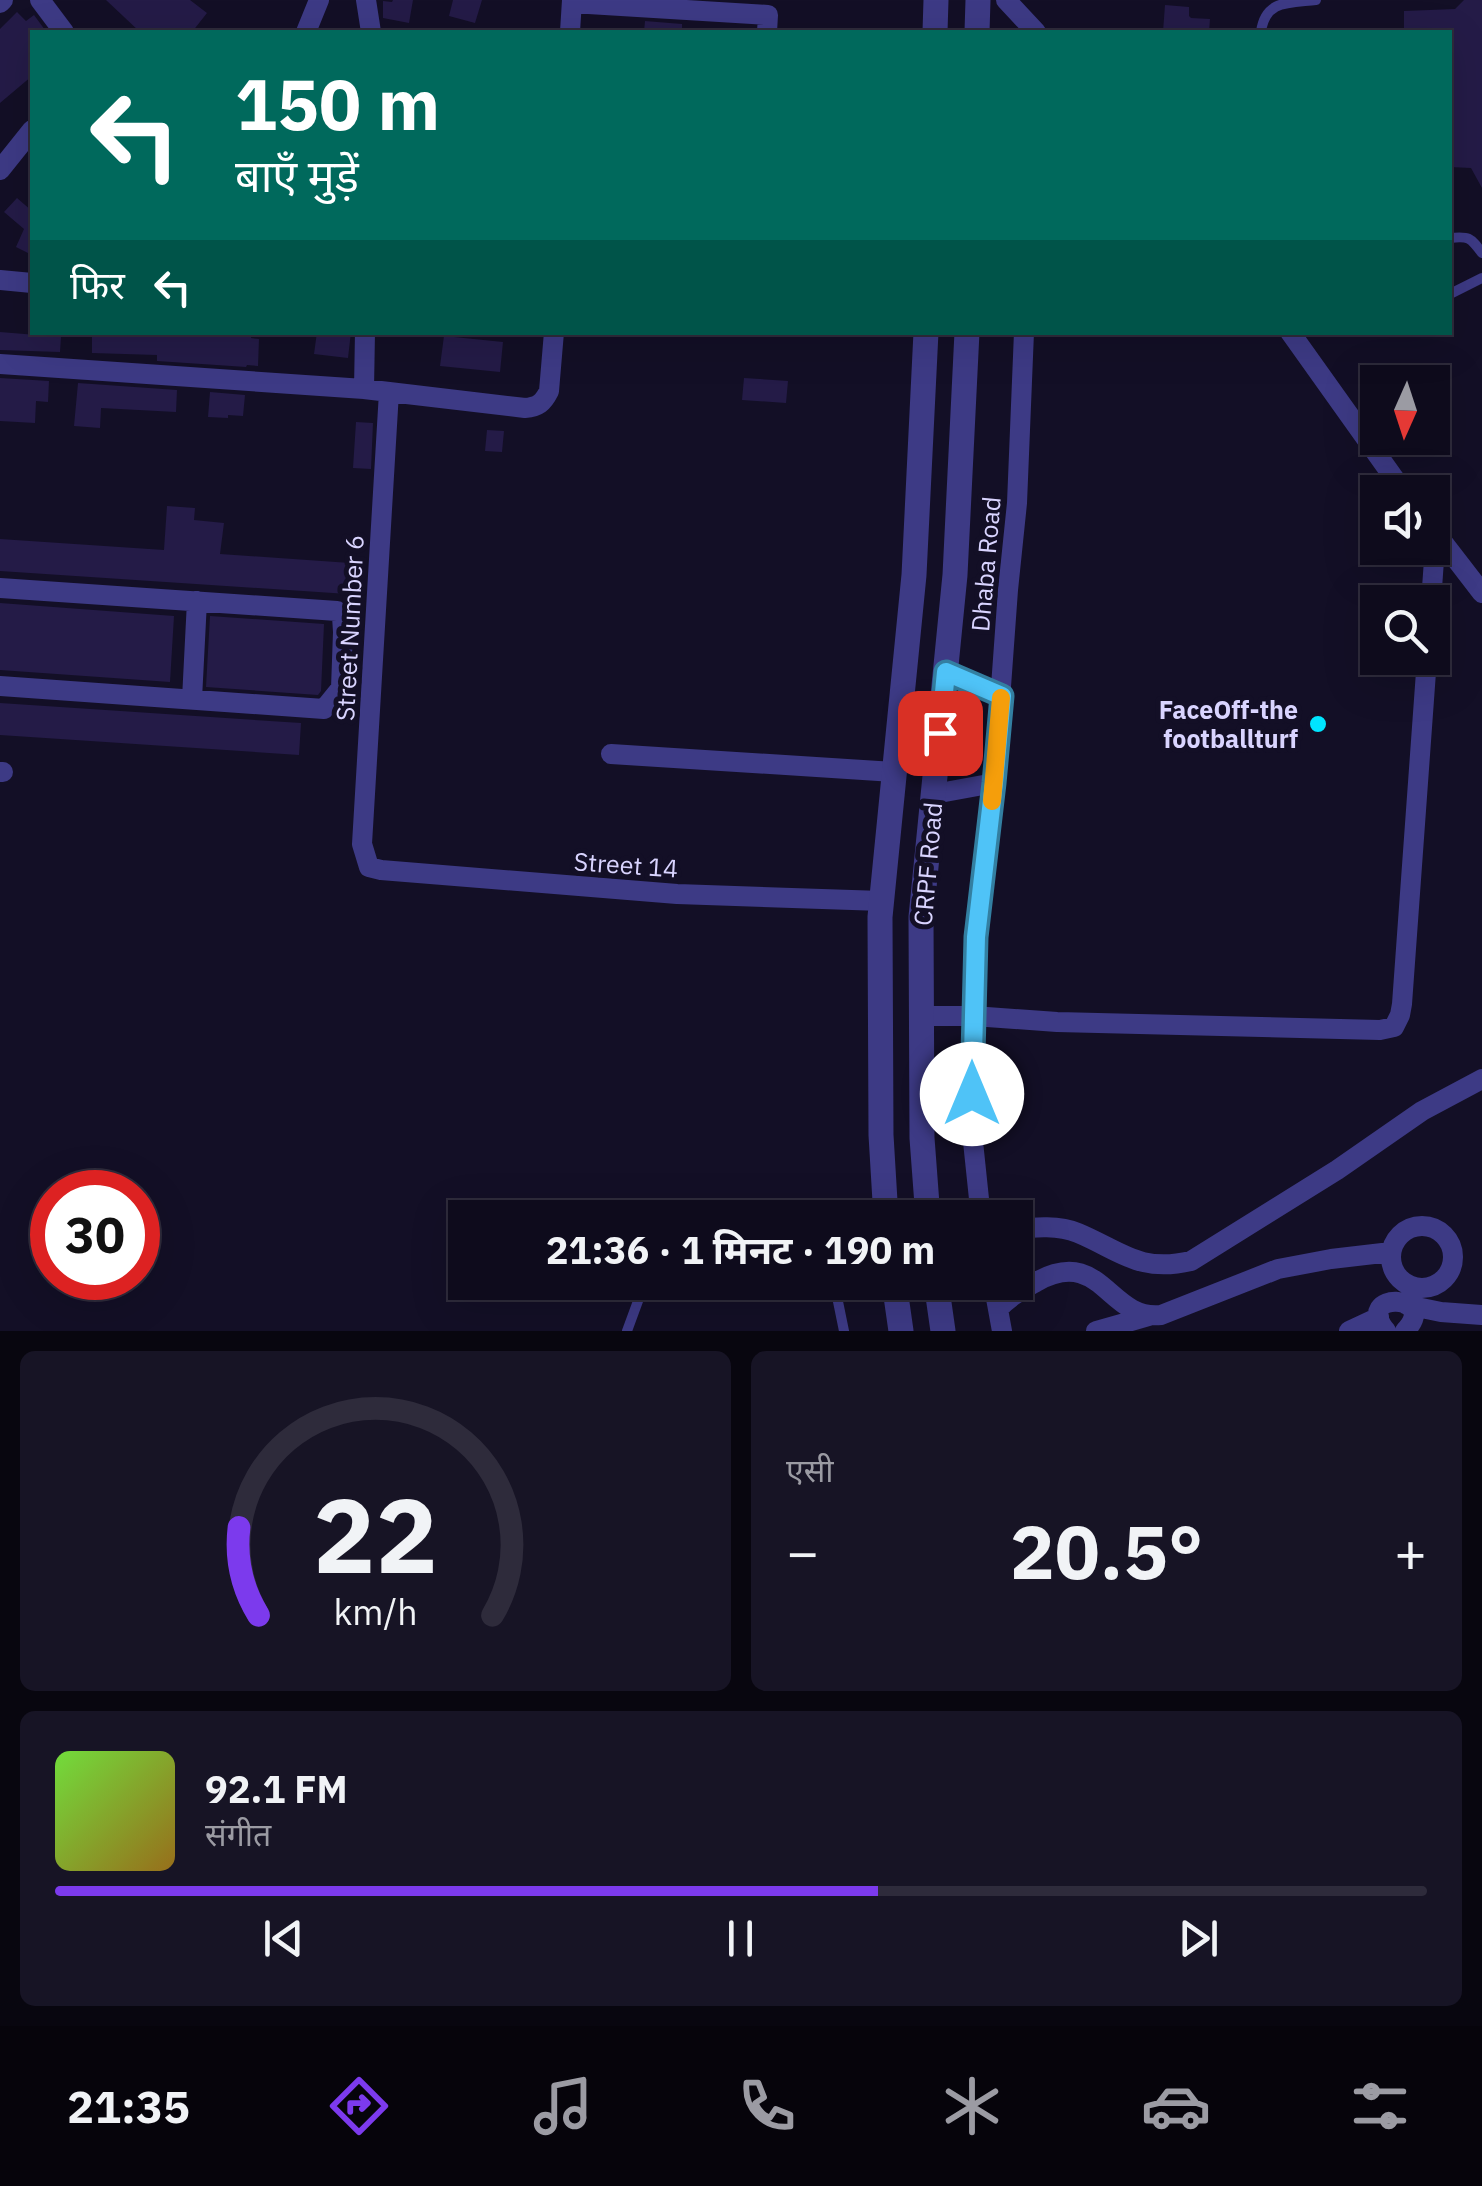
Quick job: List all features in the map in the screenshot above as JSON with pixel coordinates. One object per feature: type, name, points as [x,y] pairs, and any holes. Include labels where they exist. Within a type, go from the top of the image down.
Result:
[{"type":"street","points":[[40,0],[62,30]]},
{"type":"street","points":[[307,30],[319,0]]},
{"type":"street","points":[[366,0],[371,30]]},
{"type":"street","points":[[936,0],[936,30]]},
{"type":"street","points":[[977,30],[978,0]]},
{"type":"street","points":[[1006,0],[1033,30]]},
{"type":"street","points":[[570,30],[572,2],[768,15],[766,30]]},
{"type":"street","points":[[0,170],[30,132]]},
{"type":"street","points":[[0,280],[30,283]]},
{"type":"street","points":[[364,390],[365,335]]},
{"type":"street","points":[[0,364],[389,392],[536,408],[549,391],[554,335]]},
{"type":"street","points":[[885,1200],[880,1136],[882,901],[914,575],[926,335]]},
{"type":"street","name":"CRPF Road","points":[[927,1200],[922,1138],[921,918],[954,575],[967,335]]},
{"type":"street","name":"Dhaba Road","points":[[979,1200],[972,1132],[976,937],[994,783],[1018,503],[1024,335]]},
{"type":"street","points":[[1292,335],[1392,475]]},
{"type":"street","name":"Street Number 6","points":[[368,866],[362,844],[389,392]]},
{"type":"street","points":[[1450,551],[1482,593]]},
{"type":"street","points":[[0,588],[337,611],[342,616],[343,667],[340,688],[324,709],[0,686]]},
{"type":"street","points":[[192,699],[196,601]]},
{"type":"street","points":[[946,672],[1002,696]]},
{"type":"street","points":[[922,1016],[1394,1027],[1402,1004],[1425,675]]},
{"type":"street","points":[[611,754],[894,772]]},
{"type":"street","points":[[934,794],[994,783]]},
{"type":"street","name":"Street 14","points":[[368,866],[531,884],[677,894],[882,901]]},
{"type":"street","points":[[1033,1228],[1072,1231],[1110,1250],[1152,1264],[1191,1262],[1338,1170],[1422,1111],[1482,1079]]},
{"type":"street","points":[[1096,1331],[1161,1315],[1278,1269],[1390,1252]]},
{"type":"street","points":[[998,1308],[1045,1278],[1072,1272],[1087,1275],[1128,1307],[1149,1316]]},
{"type":"street","points":[[897,1300],[901,1331]]},
{"type":"street","points":[[939,1300],[943,1331]]},
{"type":"street","points":[[996,1300],[1002,1331]]},
{"type":"street","points":[[1349,1331],[1382,1324],[1382,1306],[1392,1300],[1441,1312],[1482,1315]]},
{"type":"street","points":[[1405,1331],[1413,1320],[1407,1304]]},
{"type":"lane","points":[[1261,30],[1268,10],[1277,4],[1316,0]]},
{"type":"lane","points":[[1452,238],[1472,239],[1482,252]]},
{"type":"lane","points":[[1452,293],[1482,278]]},
{"type":"lane","points":[[627,1331],[638,1300]]},
{"type":"lane","points":[[838,1300],[844,1331]]},
{"type":"building","points":[[106,0],[190,0],[207,13],[194,30],[138,30]]},
{"type":"building","points":[[413,0],[409,23],[383,18],[383,1]]},
{"type":"building","points":[[453,0],[482,0],[475,23],[449,16]]},
{"type":"building","points":[[1464,0],[1482,0],[1482,188],[1471,168],[1452,167],[1452,30],[1404,30],[1404,11],[1455,9]]},
{"type":"building","points":[[1165,5],[1189,7],[1191,18],[1210,19],[1209,30],[1163,30]]},
{"type":"building","points":[[17,12],[26,21],[34,15],[45,30],[30,30],[30,78],[0,103],[0,29]]},
{"type":"building","points":[[645,21],[682,24],[682,30],[644,30]]},
{"type":"building","points":[[17,198],[30,209],[30,254],[16,247],[24,229],[4,212]]},
{"type":"building","points":[[0,332],[61,337],[60,352],[0,350]]},
{"type":"building","points":[[92,335],[252,335],[259,339],[258,366],[157,361],[157,355],[92,353]]},
{"type":"building","points":[[317,335],[351,335],[348,358],[314,354]]},
{"type":"building","points":[[444,336],[503,342],[500,372],[440,366]]},
{"type":"building","points":[[0,378],[49,381],[48,402],[36,401],[35,423],[0,421]]},
{"type":"building","points":[[744,378],[788,381],[786,403],[742,400]]},
{"type":"building","points":[[78,383],[177,390],[176,412],[101,408],[100,428],[74,426]]},
{"type":"building","points":[[210,392],[245,395],[243,416],[208,417]]},
{"type":"building","points":[[356,422],[373,423],[371,469],[353,468]]},
{"type":"building","points":[[487,430],[504,431],[502,452],[485,451]]},
{"type":"building","points":[[167,506],[195,508],[194,520],[224,523],[220,554],[350,563],[348,594],[0,571],[0,539],[164,550]]},
{"type":"building","points":[[0,603],[174,616],[170,682],[0,670]]},
{"type":"building","points":[[210,616],[324,624],[321,691],[318,695],[206,687]]},
{"type":"building","points":[[0,703],[301,723],[299,755],[0,735]]},
{"type":"slow traffic","points":[[992,801],[1001,698]]},
{"type":"place","name":"FaceOff-the footballturf","points":[[1318,724]]},
{"type":"route","points":[[940,733],[946,672],[1002,696],[976,937],[972,1094]]}]
